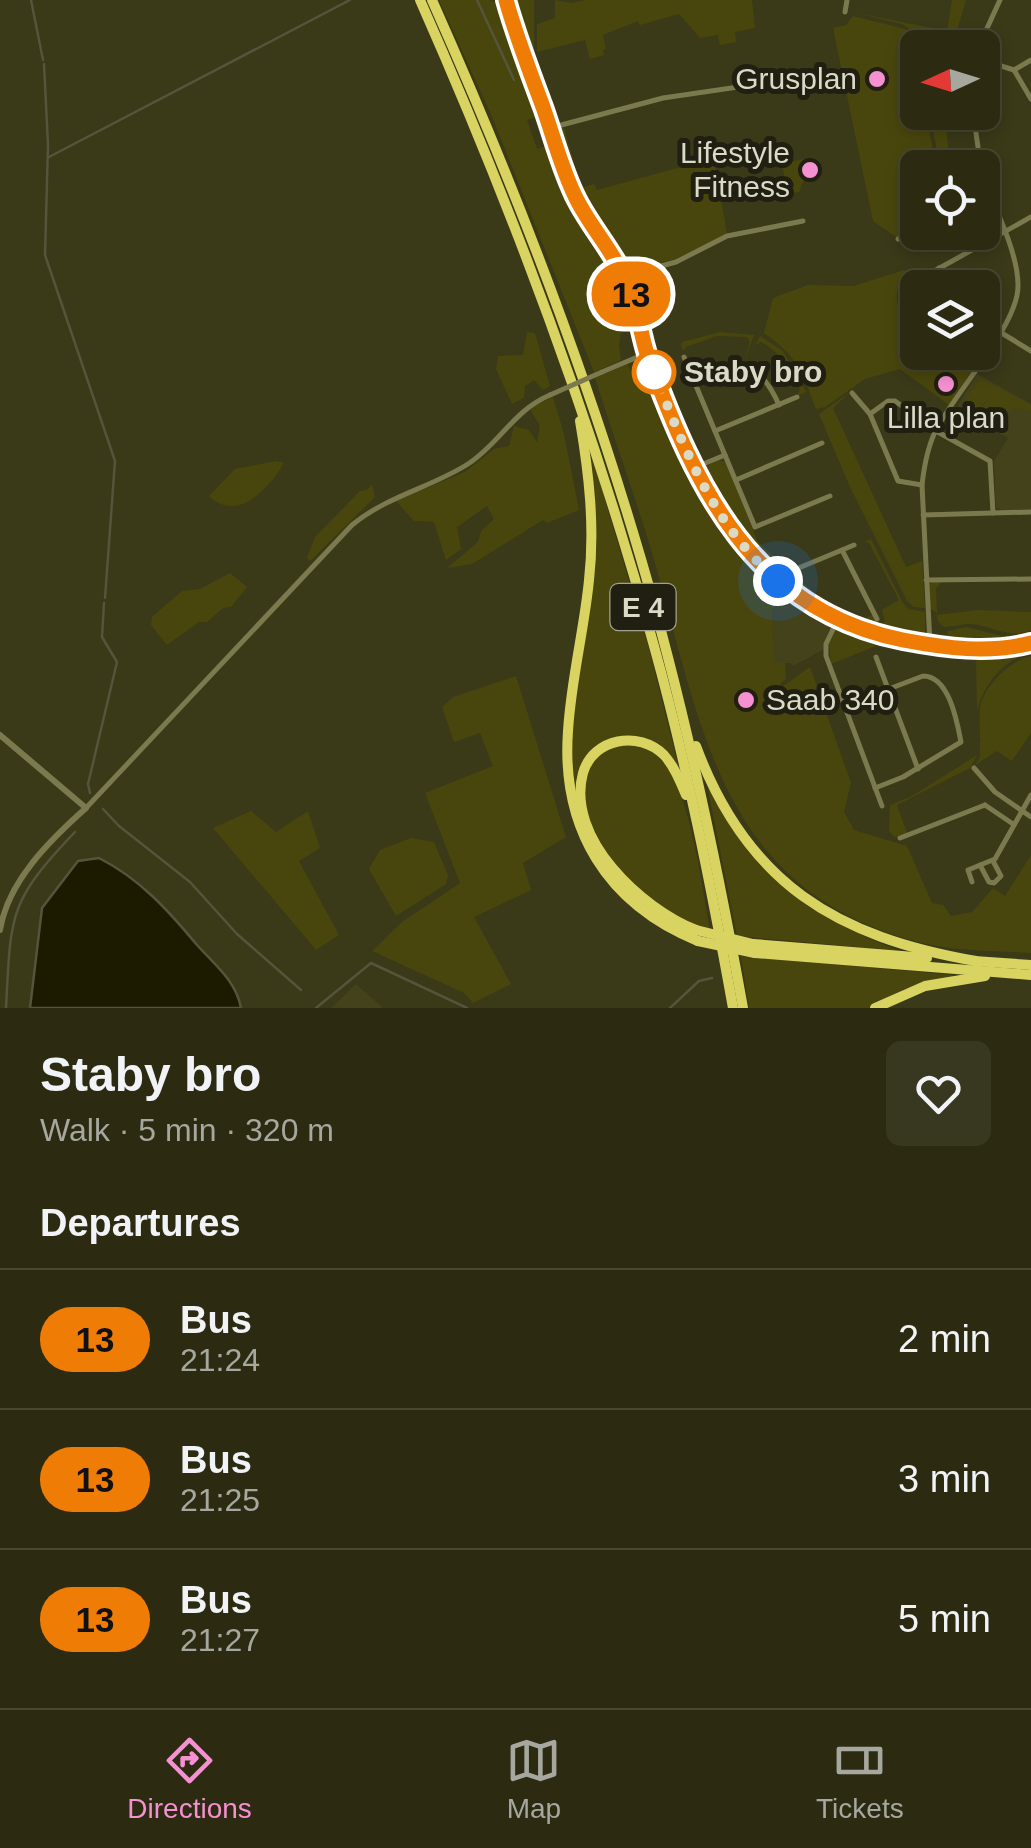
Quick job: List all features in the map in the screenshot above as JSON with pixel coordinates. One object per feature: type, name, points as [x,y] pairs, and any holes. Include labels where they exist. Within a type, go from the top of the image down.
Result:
[{"type":"highway","name":"E 4","points":[[420,0],[500,187],[574,386],[655,649],[698,824],[733,1008]]},
{"type":"highway","name":"E 4","points":[[432,0],[511,183],[587,390],[641,559],[678,694],[714,852],[743,1008]]},
{"type":"highway","points":[[574,386],[589,480],[592,535],[568,732],[568,777],[572,803],[592,853],[618,889],[654,920],[754,948],[1031,975]]},
{"type":"highway","points":[[678,694],[719,798],[745,839],[780,876],[822,910],[872,936],[976,961]]},
{"type":"highway","points":[[697,935],[656,911],[609,864],[585,814],[581,788],[586,765],[602,747],[614,742],[633,740],[649,745],[673,768],[698,824]]},
{"type":"highway","points":[[754,948],[1031,965]]},
{"type":"highway","points":[[875,1008],[925,986],[1006,973]]},
{"type":"street","points":[[506,0],[577,200],[624,276],[646,352],[694,468],[726,525],[778,581],[838,619],[882,636],[930,644],[979,650],[1031,644]]},
{"type":"street","points":[[845,12],[847,0]]},
{"type":"street","points":[[986,30],[1000,0]]},
{"type":"street","points":[[1014,70],[1031,60]]},
{"type":"street","points":[[1000,66],[1014,70],[1031,99]]},
{"type":"street","points":[[550,128],[654,100],[766,83],[778,77]]},
{"type":"street","points":[[936,270],[1031,217]]},
{"type":"street","points":[[624,276],[676,262],[727,236],[803,221]]},
{"type":"street","points":[[1000,223],[1017,272],[1018,293],[1012,314],[1000,332],[1031,351]]},
{"type":"street","points":[[0,930],[6,906],[28,869],[352,525],[395,496],[470,463],[518,414],[550,394],[646,352]]},
{"type":"street","points":[[684,357],[755,527],[830,496]]},
{"type":"street","points":[[692,375],[718,364],[744,365],[764,378],[779,405]]},
{"type":"street","points":[[930,644],[922,485],[936,431],[975,370]]},
{"type":"street","points":[[852,393],[870,414],[898,481],[922,485]]},
{"type":"street","points":[[715,431],[798,397]]},
{"type":"street","points":[[870,414],[888,401],[895,401],[936,431],[990,461],[993,513]]},
{"type":"street","points":[[736,480],[822,443]]},
{"type":"street","points":[[694,468],[725,454]]},
{"type":"street","points":[[922,515],[1031,512]]},
{"type":"street","points":[[778,581],[789,572],[854,545]]},
{"type":"street","points":[[842,550],[877,619]]},
{"type":"street","points":[[926,580],[1031,578]]},
{"type":"street","points":[[838,619],[826,652],[882,806]]},
{"type":"street","points":[[876,657],[918,769]]},
{"type":"street","points":[[844,706],[926,676],[934,677],[943,686],[962,742],[918,769],[875,788]]},
{"type":"street","points":[[0,735],[86,808]]},
{"type":"street","points":[[974,768],[995,792],[1031,816]]},
{"type":"street","points":[[900,838],[986,805],[995,792]]},
{"type":"street","points":[[972,882],[968,870],[992,860],[1031,795]]},
{"type":"street","points":[[986,805],[1014,824]]},
{"type":"street","points":[[980,865],[994,883],[1001,874],[992,860]]},
{"type":"shaded area","points":[[439,0],[489,0],[505,6],[547,127],[543,128],[539,116],[527,120],[537,149],[549,145],[545,133],[548,132],[574,201],[625,287],[643,349],[640,350],[632,329],[622,327],[621,360],[594,372],[493,119]]},
{"type":"shaded area","points":[[534,0],[534,64],[541,84],[537,85],[509,2]]},
{"type":"shaded area","points":[[555,0],[752,0],[755,28],[735,32],[736,42],[720,45],[718,35],[700,38],[679,14],[640,25],[638,21],[603,35],[604,55],[590,59],[585,40],[537,52],[537,24],[555,18]]},
{"type":"shaded area","points":[[952,0],[966,0],[957,30],[947,30]]},
{"type":"shaded area","points":[[852,12],[942,30],[911,30],[902,24]]},
{"type":"shaded area","points":[[853,16],[909,30],[900,30],[900,130],[929,130],[933,150],[900,150],[900,234],[896,237],[873,221],[833,28],[846,25]]},
{"type":"shaded area","points":[[564,127],[581,188],[594,184],[597,190],[714,158],[727,234],[675,259],[628,271],[576,186],[563,149],[560,129]]},
{"type":"shaded area","points":[[933,130],[946,130],[949,150],[937,150]]},
{"type":"shaded area","points":[[804,159],[805,177],[799,192],[788,194],[782,163]]},
{"type":"shaded area","points":[[900,271],[897,302],[900,369],[865,379],[816,409],[798,366],[764,333],[773,298],[808,285],[854,286]]},
{"type":"shaded area","points":[[527,332],[535,333],[550,386],[543,390],[534,380],[525,386],[524,398],[512,404],[496,369],[498,356],[523,355]]},
{"type":"shaded area","points":[[720,332],[754,335],[744,362],[750,341],[747,337],[717,336],[683,351],[682,342]]},
{"type":"shaded area","points":[[760,336],[783,351],[806,392],[797,396],[800,389],[785,362],[761,342],[756,345]]},
{"type":"shaded area","points":[[642,358],[649,362],[693,473],[722,525],[765,574],[832,625],[831,628],[782,598],[772,611],[775,663],[785,663],[786,679],[780,684],[782,687],[810,667],[851,783],[844,812],[854,830],[907,846],[932,903],[943,905],[951,916],[972,912],[993,888],[1005,896],[1031,855],[1031,953],[931,945],[856,920],[806,889],[767,851],[737,807],[713,758],[694,704],[647,535],[595,378],[628,364],[632,376],[642,373],[639,363],[633,361]]},
{"type":"shaded area","points":[[901,370],[971,372],[949,405]]},
{"type":"shaded area","points":[[977,374],[1031,404],[1031,510],[1003,511],[996,507],[994,461],[1008,438],[956,409]]},
{"type":"shaded area","points":[[980,379],[1031,405],[1031,411],[1015,408],[1003,414],[1009,436],[978,416],[991,393],[976,414],[963,405]]},
{"type":"shaded area","points":[[849,393],[833,408],[906,567],[922,561],[925,608],[914,607],[907,601],[850,487],[819,414]]},
{"type":"shaded area","points":[[553,397],[579,510],[547,523],[543,520],[472,564],[447,568],[478,542],[481,531],[494,519],[487,506],[457,527],[461,549],[446,560],[434,522],[414,521],[396,501],[465,472],[494,449],[509,446],[514,426],[529,430],[537,442],[540,426],[529,408]]},
{"type":"shaded area","points":[[592,456],[648,645],[680,773],[654,744],[636,737],[612,739],[584,763],[577,798],[598,854],[624,887],[654,912],[697,936],[646,909],[611,875],[588,838],[576,800],[571,738],[595,553]]},
{"type":"shaded area","points":[[719,460],[725,462],[758,542],[788,570],[781,574],[768,564],[725,513],[701,469]]},
{"type":"shaded area","points":[[284,463],[252,499],[231,506],[209,496],[235,469]]},
{"type":"shaded area","points":[[372,484],[375,497],[310,561],[307,558],[315,537],[360,491]]},
{"type":"shaded area","points":[[871,539],[903,603],[909,609],[925,612],[925,638],[887,635],[849,621],[826,610],[827,606],[786,579],[793,574],[834,610],[858,621],[872,615],[877,625],[885,622],[882,610],[899,600],[869,543],[864,542]]},
{"type":"shaded area","points":[[230,573],[247,587],[231,607],[223,608],[207,622],[199,622],[167,645],[151,625],[152,617],[182,591],[200,589]]},
{"type":"shaded area","points":[[932,582],[941,582],[936,589],[937,615],[977,610],[1031,612],[1031,630],[1008,633],[970,624],[944,627],[930,609]]},
{"type":"shaded area","points":[[782,598],[831,628],[823,650],[793,666],[775,664],[772,611]]},
{"type":"shaded area","points":[[966,627],[1003,636],[1031,633],[1031,642],[966,646],[945,642],[948,631]]},
{"type":"shaded area","points":[[837,628],[880,640],[927,649],[928,653],[879,645],[831,664],[829,643]]},
{"type":"shaded area","points":[[1031,645],[1031,653],[1012,661],[996,675],[977,712],[976,657],[931,654],[1006,651]]},
{"type":"shaded area","points":[[1031,656],[1031,733],[1012,761],[997,751],[975,765],[983,741],[983,699],[1007,668]]},
{"type":"shaded area","points":[[516,676],[566,837],[523,863],[531,890],[474,917],[511,984],[473,1003],[464,993],[372,951],[402,922],[460,883],[425,793],[493,766],[480,733],[454,742],[442,707],[453,697]]},
{"type":"shaded area","points":[[617,745],[650,750],[670,772],[687,814],[710,930],[673,915],[646,897],[615,863],[591,822],[585,781],[594,760]]},
{"type":"shaded area","points":[[977,755],[970,768],[897,805],[907,833],[895,837],[889,831],[890,805],[912,796]]},
{"type":"shaded area","points":[[706,779],[729,822],[811,907],[899,951],[737,936]]},
{"type":"shaded area","points":[[251,811],[276,832],[308,811],[320,848],[299,861],[339,935],[316,950],[213,828]]},
{"type":"shaded area","points":[[411,838],[434,842],[448,875],[446,884],[396,916],[369,869],[380,850]]},
{"type":"shaded area","points":[[99,858],[128,876],[164,908],[224,974],[241,1008],[30,1008],[42,908],[78,861]]},
{"type":"shaded area","points":[[741,956],[953,977],[904,989],[869,1008],[749,1008]]},
{"type":"shaded area","points":[[356,984],[383,1008],[331,1008]]},
{"type":"waterway","points":[[31,0],[43,60]]},
{"type":"waterway","points":[[49,157],[350,0]]},
{"type":"waterway","points":[[477,0],[514,80]]},
{"type":"waterway","points":[[44,64],[48,145],[45,255],[115,461],[105,598]]},
{"type":"waterway","points":[[90,793],[88,784],[117,662],[102,637],[104,603]]},
{"type":"waterway","points":[[103,809],[190,882],[237,934],[301,990]]},
{"type":"waterway","points":[[6,1008],[9,951],[17,911],[37,876],[75,832]]},
{"type":"waterway","points":[[316,1008],[371,963],[467,1008]]},
{"type":"waterway","points":[[670,1008],[699,981],[712,978]]},
{"type":"bus line","name":"13","points":[[506,0],[572,189],[627,283],[646,352],[688,456],[734,536],[789,590],[859,628],[913,642],[979,650],[1031,643]]},
{"type":"place","name":"Grusplan","points":[[877,79]]},
{"type":"place","name":"Lifestyle Fitness","points":[[810,170]]},
{"type":"place","name":"Staby bro","points":[[654,372]]},
{"type":"place","name":"Lilla plan","points":[[946,384]]},
{"type":"place","name":"Saab 340","points":[[746,700]]},
{"type":"route","points":[[654,372],[717,512],[742,546],[778,581]]}]
